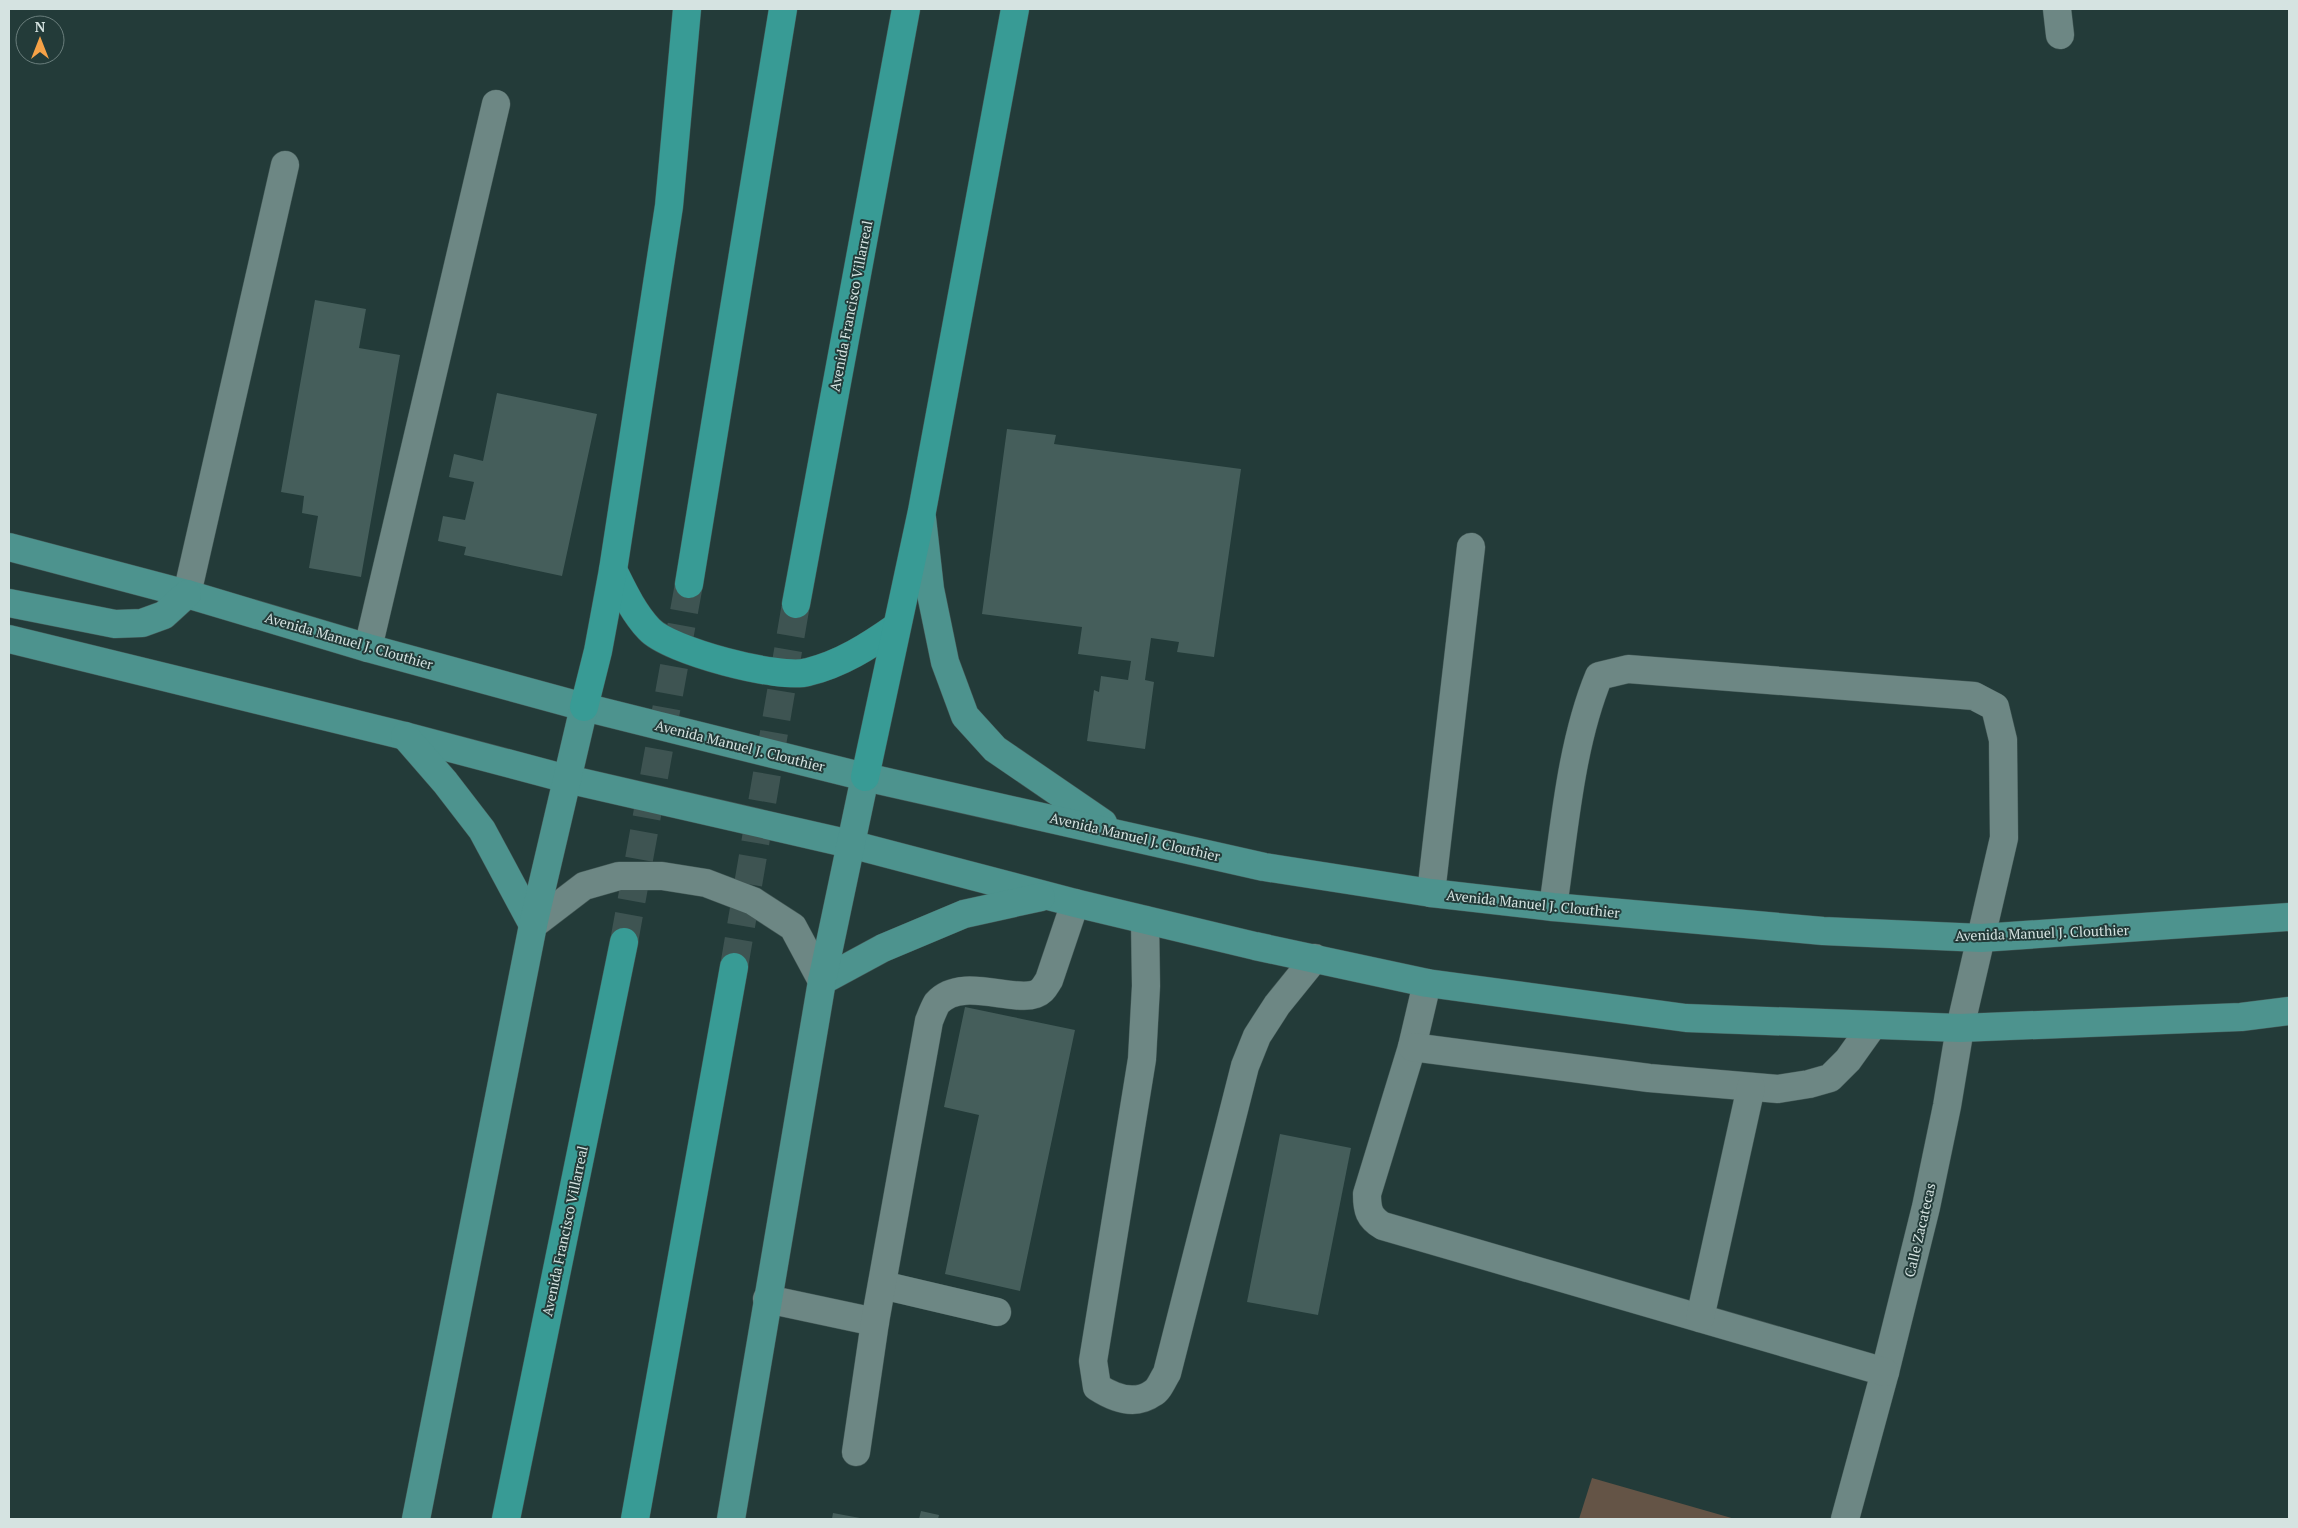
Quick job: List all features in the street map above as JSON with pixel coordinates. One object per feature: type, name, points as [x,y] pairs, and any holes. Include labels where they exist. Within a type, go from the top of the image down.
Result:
[{"type":"highway","points":[[584,707],[598,651],[613,570],[669,206],[687,9]]},
{"type":"highway","points":[[689,584],[783,9]]},
{"type":"highway","name":"Avenida Francisco Villarreal","points":[[796,604],[906,9]]},
{"type":"highway","points":[[865,777],[922,511],[1015,9]]},
{"type":"highway","points":[[613,570],[630,603],[650,630],[672,644],[711,658],[765,670],[806,673],[867,648],[896,627]]},
{"type":"highway","name":"Avenida Francisco Villarreal","points":[[506,1519],[624,942]]},
{"type":"highway","points":[[635,1519],[734,967]]},
{"type":"main road","points":[[922,511],[930,589],[945,662],[965,716],[995,748],[1050,788],[1117,832]]},
{"type":"main road","name":"Avenida Manuel J. Clouthier","points":[[9,547],[187,594],[368,648],[584,707],[865,777],[1117,832],[1264,867],[1431,893],[1553,907],[1823,931],[1981,938],[2289,917]]},
{"type":"main road","points":[[9,603],[115,624],[142,623],[164,615],[187,594]]},
{"type":"main road","points":[[9,639],[405,736],[567,779],[850,844],[1145,920],[1427,983],[1686,1018],[1960,1028],[2241,1017],[2289,1011]]},
{"type":"main road","points":[[416,1519],[533,926],[584,707]]},
{"type":"main road","points":[[405,736],[445,782],[482,830],[533,926]]},
{"type":"main road","points":[[730,1519],[822,980],[865,777]]},
{"type":"main road","points":[[822,980],[883,948],[964,914],[1047,895]]},
{"type":"street","points":[[368,648],[496,104]]},
{"type":"street","points":[[187,594],[285,165]]},
{"type":"street","points":[[1431,893],[1471,547]]},
{"type":"street","name":"Calle Zacatecas","points":[[1553,907],[1569,794],[1589,702],[1599,676],[1628,669],[1974,696],[1995,707],[2003,740],[2004,838],[1960,1028],[1947,1106],[1926,1207],[1885,1372],[1845,1519]]},
{"type":"street","points":[[533,926],[584,886],[620,876],[662,876],[706,883],[754,901],[793,928],[822,980]]},
{"type":"street","points":[[856,1452],[875,1322],[929,1021],[937,1004],[953,992],[973,990],[1028,996],[1042,991],[1049,980],[1075,903]]},
{"type":"street","points":[[1145,920],[1146,986],[1142,1059],[1093,1361],[1097,1387],[1113,1397],[1136,1400],[1155,1393],[1167,1373],[1245,1066],[1257,1036],[1277,1005],[1315,958]]},
{"type":"street","points":[[1427,983],[1412,1047],[1367,1194],[1367,1209],[1374,1220],[1383,1226],[1885,1372]]},
{"type":"street","points":[[1412,1047],[1649,1078],[1778,1089],[1809,1084],[1830,1078],[1848,1060],[1873,1025]]},
{"type":"street","points":[[1700,1318],[1751,1087]]},
{"type":"street","points":[[882,1285],[997,1312]]},
{"type":"street","points":[[768,1299],[875,1322]]},
{"type":"shaded area","points":[[1592,1478],[1735,1519],[1579,1519]]},
{"type":"building","points":[[315,300],[366,309],[359,348],[400,355],[361,577],[309,568],[318,516],[302,513],[304,496],[281,492]]},
{"type":"building","points":[[497,393],[597,414],[562,576],[464,555],[466,547],[438,541],[443,516],[465,520],[474,482],[449,477],[454,454],[483,461]]},
{"type":"building","points":[[1007,429],[1056,435],[1054,444],[1241,469],[1214,657],[1177,652],[1179,642],[1151,638],[1145,680],[1154,682],[1145,749],[1087,741],[1094,690],[1099,692],[1101,676],[1128,680],[1131,661],[1078,654],[1082,627],[982,614]]},
{"type":"building","points":[[965,1007],[1075,1030],[1020,1291],[945,1274],[979,1115],[944,1107]]},
{"type":"building","points":[[1280,1134],[1351,1148],[1318,1315],[1247,1302]]},
{"type":"building","points":[[921,1511],[939,1515],[938,1519],[919,1519]]},
{"type":"building","points":[[833,1513],[860,1518],[860,1519],[832,1519]]},
{"type":"tunnel","points":[[624,942],[689,584]]},
{"type":"tunnel","points":[[734,967],[796,604]]}]
